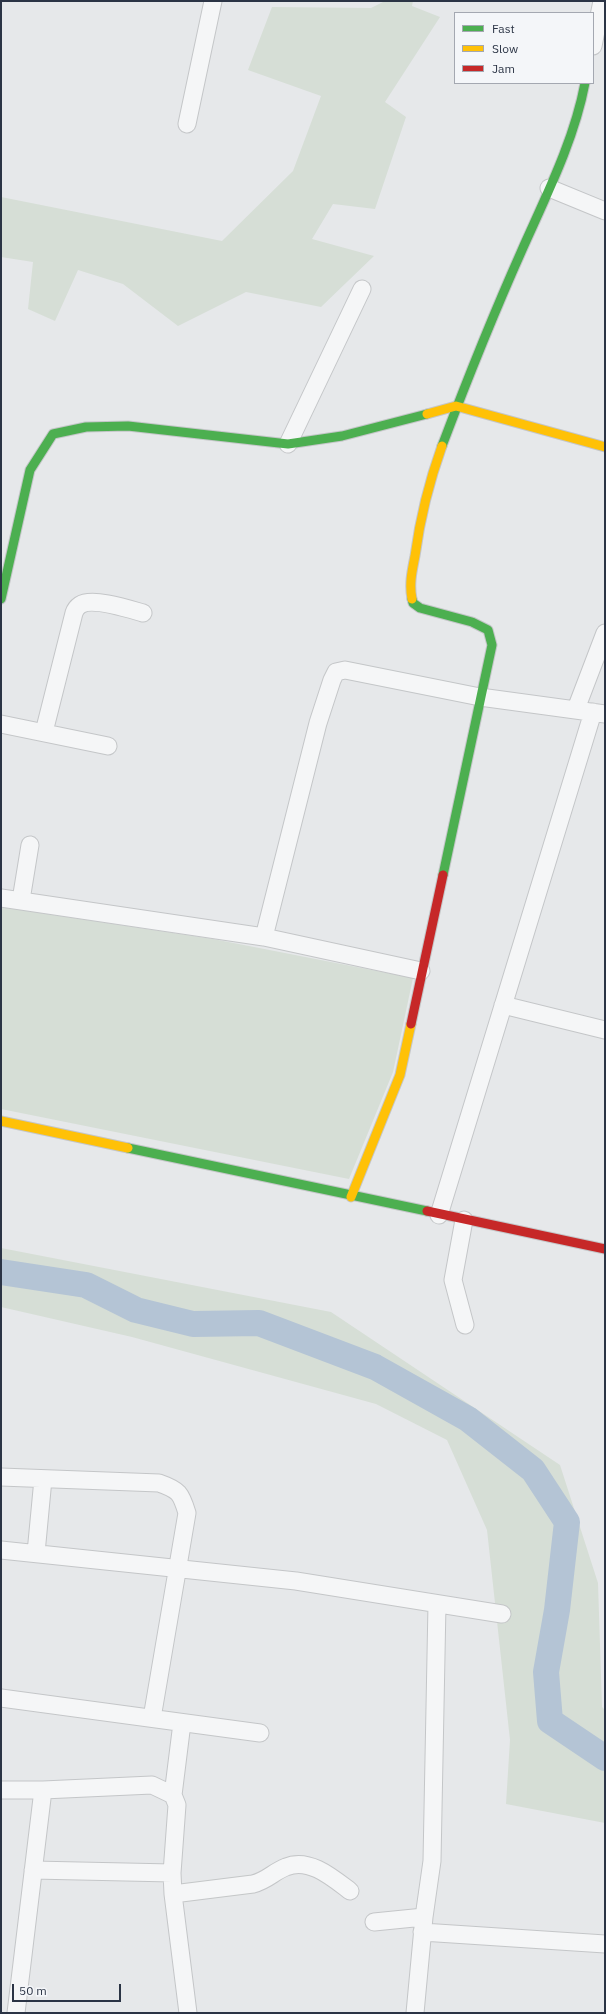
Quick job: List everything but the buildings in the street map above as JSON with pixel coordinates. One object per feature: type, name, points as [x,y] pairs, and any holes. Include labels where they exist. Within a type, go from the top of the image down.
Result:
[{"type":"street","points":[[187,124],[213,1]]},
{"type":"street","points":[[594,41],[602,1]]},
{"type":"street","points":[[351,1197],[400,1075],[421,971],[492,645],[488,630],[472,622],[420,608],[413,603],[410,587],[419,528],[433,470],[456,406],[481,343],[563,156],[582,99],[585,84]]},
{"type":"street","points":[[549,188],[605,212]]},
{"type":"street","points":[[288,444],[362,289]]},
{"type":"street","points":[[1,599],[30,470],[53,434],[86,427],[128,426],[288,444],[342,436],[456,406],[605,447]]},
{"type":"street","points":[[44,732],[74,613],[79,605],[85,603],[108,604],[143,613]]},
{"type":"street","points":[[576,709],[605,633]]},
{"type":"street","points":[[264,937],[318,723],[336,672],[345,670],[480,697],[599,713],[503,1005],[439,1215]]},
{"type":"street","points":[[1,724],[108,746]]},
{"type":"street","points":[[21,900],[30,844]]},
{"type":"street","points":[[1,898],[264,937],[421,971]]},
{"type":"street","points":[[503,1005],[605,1030]]},
{"type":"street","points":[[1,1121],[351,1197],[605,1249]]},
{"type":"street","points":[[464,1220],[453,1280],[465,1325]]},
{"type":"street","points":[[1,1477],[159,1483],[175,1489],[182,1497],[188,1513],[152,1718]]},
{"type":"street","points":[[36,1553],[43,1479]]},
{"type":"street","points":[[1,1550],[296,1581],[502,1614]]},
{"type":"street","points":[[415,2013],[423,1925],[432,1861],[437,1604]]},
{"type":"street","points":[[1,1698],[260,1733]]},
{"type":"street","points":[[182,1723],[173,1796],[177,1805],[172,1874],[173,1894],[188,2013]]},
{"type":"street","points":[[1,1790],[43,1790],[152,1785],[173,1796]]},
{"type":"street","points":[[16,2013],[43,1790]]},
{"type":"street","points":[[173,1894],[252,1884],[265,1880],[285,1867],[295,1864],[327,1873],[350,1891]]},
{"type":"street","points":[[33,1870],[172,1874]]},
{"type":"street","points":[[374,1922],[423,1925],[605,1944]]},
{"type":"shaded area","points":[[385,1],[413,1],[412,6],[440,17],[385,102],[406,117],[375,209],[333,204],[312,239],[374,256],[321,307],[246,292],[178,326],[123,284],[78,270],[55,321],[28,309],[33,262],[1,257],[1,197],[222,241],[293,171],[321,96],[248,70],[272,7],[371,8]]},
{"type":"shaded area","points":[[1,907],[213,939],[413,978],[393,1072],[349,1179],[1,1109]]},
{"type":"shaded area","points":[[1,1248],[331,1312],[560,1465],[598,1583],[602,1707],[605,1710],[605,1823],[506,1804],[510,1740],[487,1530],[447,1440],[376,1404],[132,1337],[1,1307]]},
{"type":"waterway","points":[[1,1272],[86,1285],[136,1310],[193,1324],[259,1323],[375,1367],[468,1419],[533,1470],[567,1522],[557,1610],[546,1672],[550,1721],[605,1758]]},
{"type":"traffic: fast","points":[[442,446],[511,274],[550,189],[567,147],[585,84]]},
{"type":"traffic: fast","points":[[1,599],[30,470],[53,434],[86,427],[128,426],[288,444],[342,436],[427,414]]},
{"type":"traffic: fast","points":[[412,599],[413,603],[420,608],[472,622],[488,630],[492,645],[443,875]]},
{"type":"traffic: fast","points":[[128,1148],[427,1211]]},
{"type":"traffic: slow","points":[[427,414],[456,406],[605,447]]},
{"type":"traffic: slow","points":[[412,599],[411,578],[420,528],[429,487],[442,446]]},
{"type":"traffic: slow","points":[[351,1197],[400,1075],[411,1024]]},
{"type":"traffic: slow","points":[[1,1121],[128,1148]]},
{"type":"traffic: jam","points":[[411,1024],[443,875]]},
{"type":"traffic: jam","points":[[427,1211],[605,1249]]}]
